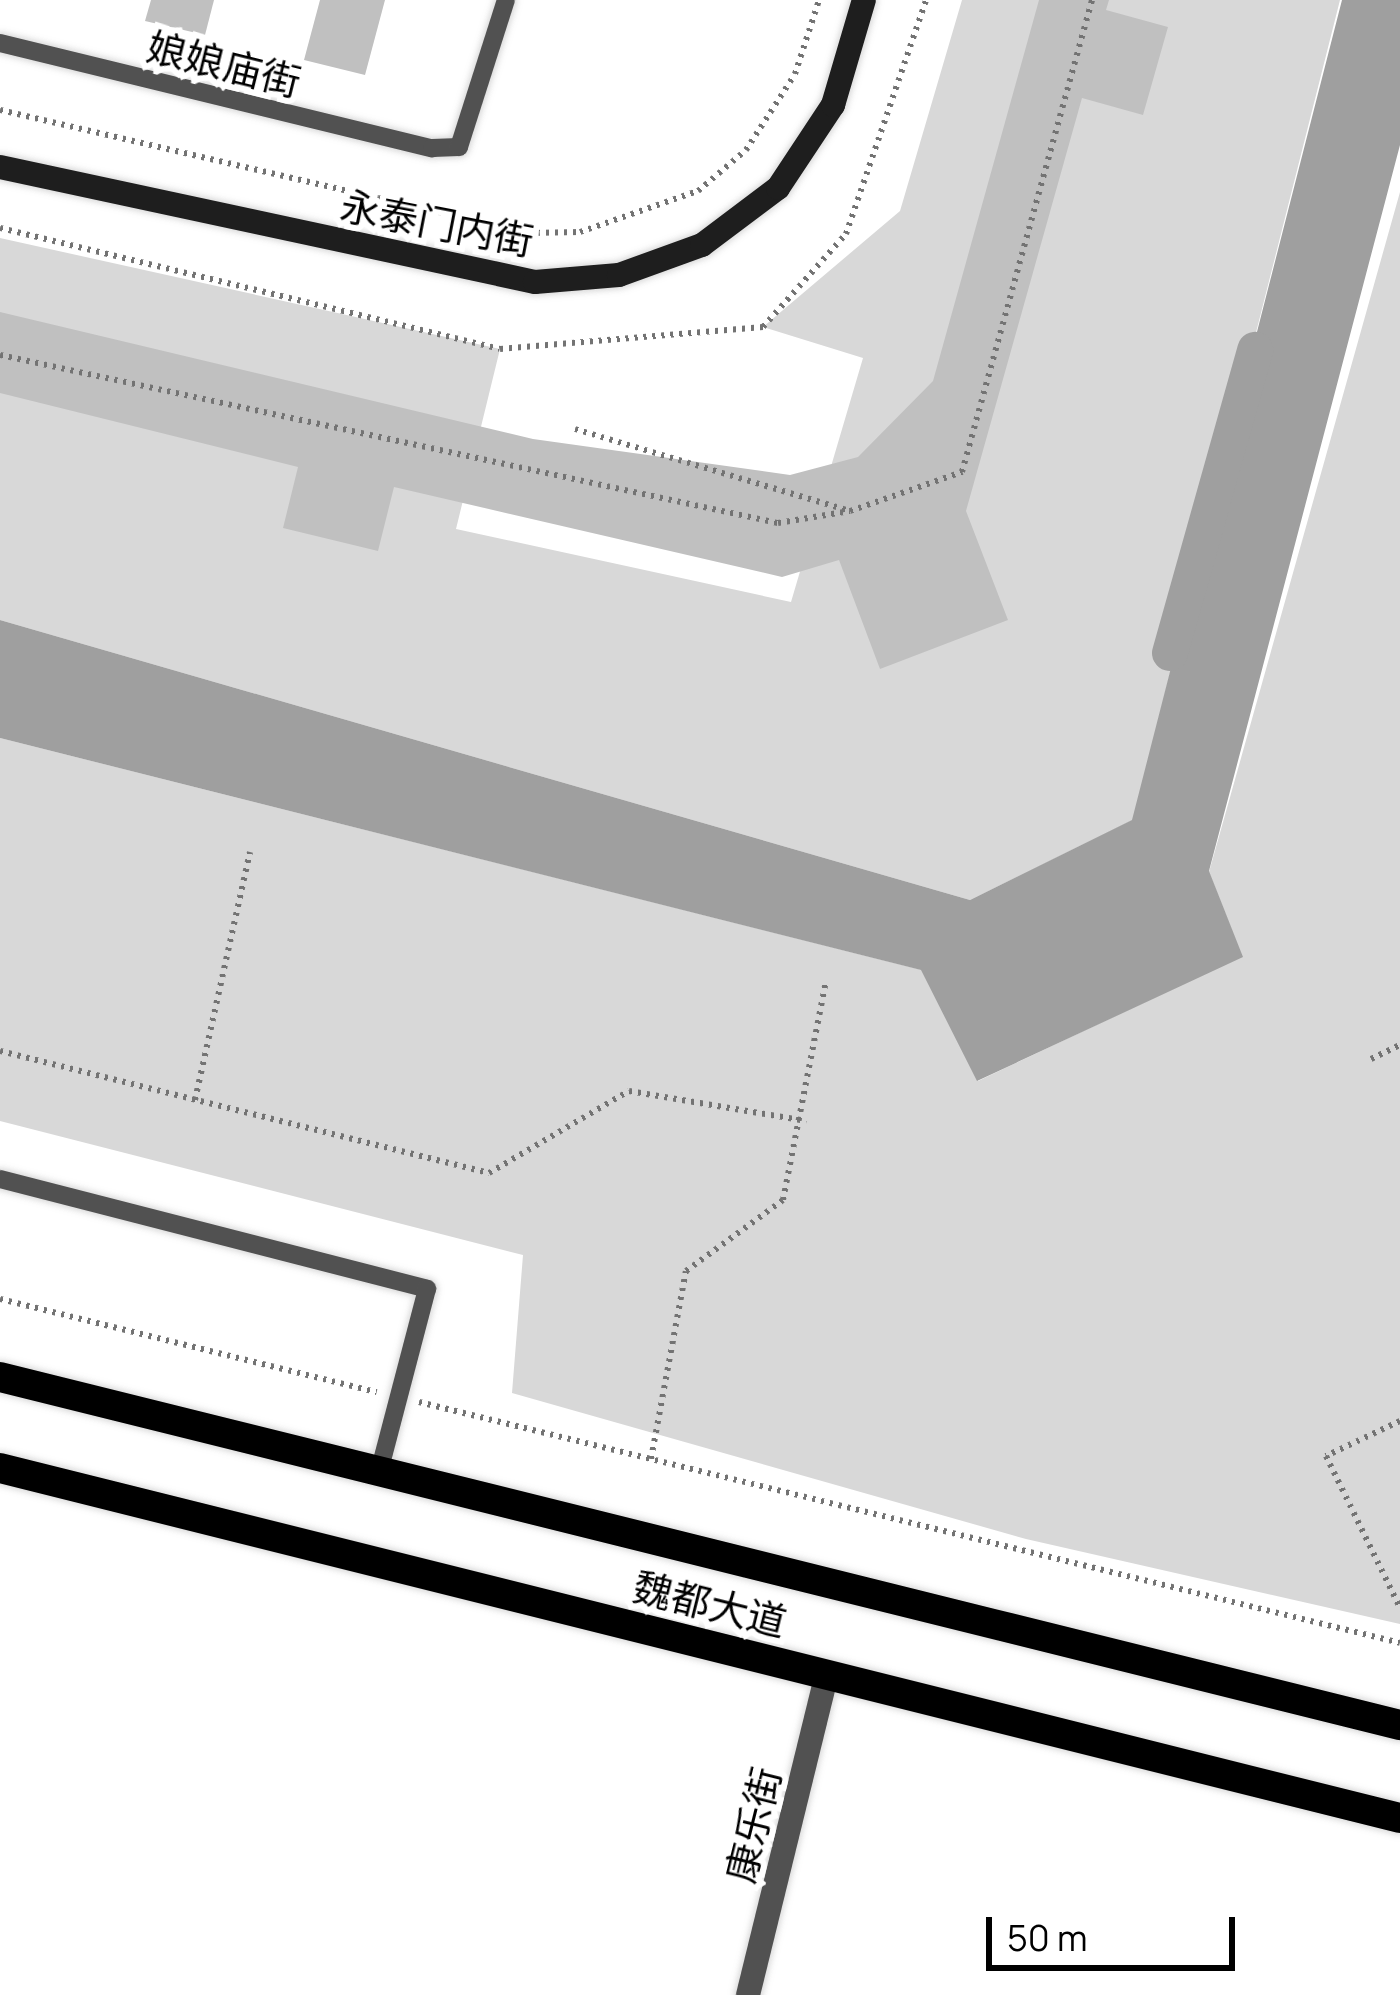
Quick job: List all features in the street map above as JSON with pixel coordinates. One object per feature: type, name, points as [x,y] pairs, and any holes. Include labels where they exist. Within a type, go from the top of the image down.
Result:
[{"type":"main road","name":"永泰门内街","points":[[0,167],[535,283],[619,275],[702,245],[778,188],[833,105],[864,0]]},
{"type":"main road","name":"魏都大道","points":[[0,1377],[1400,1725]]},
{"type":"main road","name":"魏都大道","points":[[0,1468],[1400,1818]]},
{"type":"street","name":"康乐街","points":[[748,1995],[827,1673]]},
{"type":"lane","name":"娘娘庙街","points":[[0,43],[432,148],[459,147],[506,0]]},
{"type":"lane","points":[[0,1180],[427,1289],[379,1472]]},
{"type":"path","points":[[0,355],[778,523],[850,512],[962,472],[1092,0]]},
{"type":"path","points":[[575,429],[850,512]]},
{"type":"path","points":[[196,1100],[250,852]]},
{"type":"path","points":[[651,1459],[686,1271],[783,1200],[806,1121],[826,981]]},
{"type":"path","points":[[1371,1059],[1400,1045]]},
{"type":"path","points":[[0,1051],[489,1173],[628,1091],[806,1121]]},
{"type":"path","points":[[0,1299],[1400,1643]]},
{"type":"path","points":[[1400,1421],[1326,1456],[1400,1609]]},
{"type":"path","points":[[742,1652],[766,1568]]},
{"type":"shaded area","points":[[962,0],[1340,0],[1133,820],[970,900],[0,620],[0,238],[500,349],[456,529],[791,602],[863,358],[763,327],[900,211]]},
{"type":"shaded area","points":[[1342,0],[1400,0],[1400,145],[1209,871],[1243,957],[977,1081],[921,970],[0,738],[0,620],[970,900],[1132,820]]},
{"type":"shaded area","points":[[1400,192],[1400,1624],[1026,1539],[512,1393],[523,1255],[0,1121],[0,738],[922,970],[978,1081],[1242,956],[1209,872]]},
{"type":"building","points":[[151,0],[214,0],[205,35],[145,21]]},
{"type":"building","points":[[320,0],[385,0],[365,75],[304,60]]},
{"type":"building","points":[[1039,0],[1109,0],[1106,10],[1168,27],[1143,115],[1082,98],[966,511],[1008,620],[880,669],[839,560],[782,577],[394,487],[378,551],[283,528],[298,467],[0,393],[0,312],[533,439],[790,475],[858,457],[933,381]]},
{"type":"waterway","points":[[1170,653],[1255,350]]}]
